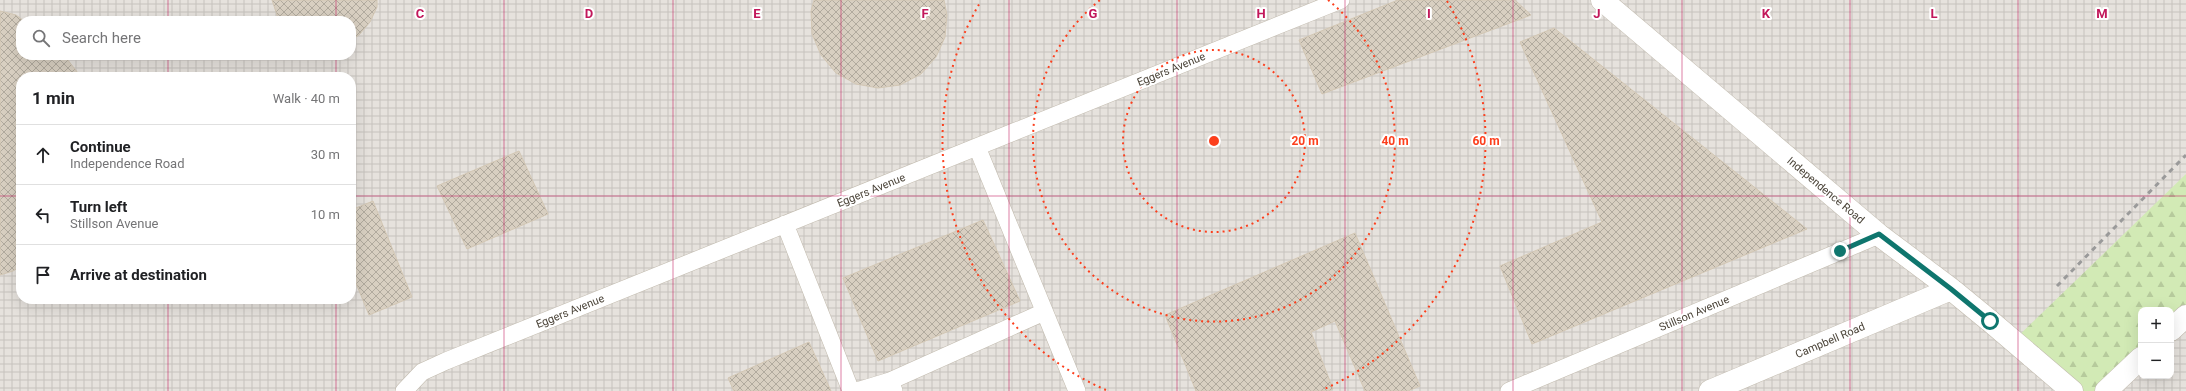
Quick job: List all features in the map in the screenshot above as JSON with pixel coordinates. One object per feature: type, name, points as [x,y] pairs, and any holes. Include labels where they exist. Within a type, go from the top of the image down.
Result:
[{"type":"street","name":"Independence Road","points":[[1602,0],[1879,234],[1951,289],[2072,391]]},
{"type":"street","name":"Campbell Road","points":[[1710,391],[1951,289]]},
{"type":"street","points":[[2174,327],[2186,316]]},
{"type":"street","points":[[2106,391],[2138,361]]},
{"type":"lane","name":"Eggers Avenue","points":[[405,389],[422,372],[446,361],[1341,0]]},
{"type":"lane","points":[[977,147],[1077,391]]},
{"type":"lane","points":[[785,224],[851,391]]},
{"type":"lane","name":"Stillson Avenue","points":[[1508,391],[1879,234]]},
{"type":"lane","points":[[857,391],[892,386],[1044,312]]},
{"type":"shaded area","points":[[0,0],[2186,0],[2186,174],[2072,391],[0,391]]},
{"type":"shaded area","points":[[2186,316],[2186,391],[2106,391],[2138,361],[2138,379],[2174,379],[2174,327]]},
{"type":"green space","points":[[2186,174],[2186,316],[2174,327],[2174,307],[2138,307],[2138,361],[2106,391],[2072,391],[2013,341]]},
{"type":"building","points":[[272,0],[377,0],[377,7],[370,22],[356,37],[356,16],[277,16]]},
{"type":"building","points":[[814,0],[944,0],[947,15],[945,37],[936,57],[921,74],[900,85],[878,88],[856,84],[836,73],[821,55],[812,34],[811,11]]},
{"type":"building","points":[[1398,0],[1515,0],[1531,15],[1322,94],[1299,40]]},
{"type":"building","points":[[0,11],[17,16],[16,16],[16,60],[68,60],[77,72],[16,72],[16,269],[0,275]]},
{"type":"building","points":[[1554,28],[1807,229],[1532,344],[1500,266],[1602,222],[1520,42]]},
{"type":"building","points":[[519,151],[548,214],[467,249],[437,186]]},
{"type":"building","points":[[373,201],[412,297],[369,315],[356,283],[356,208]]},
{"type":"building","points":[[983,220],[1020,301],[878,361],[843,278]]},
{"type":"building","points":[[1355,233],[1420,386],[1408,391],[1365,391],[1335,321],[1311,332],[1333,389],[1329,391],[1196,391],[1165,315]]},
{"type":"building","points":[[809,342],[831,391],[734,391],[728,378]]},
{"type":"railway","points":[[2057,286],[2186,155]]},
{"type":"route","points":[[1840,251],[1879,234],[1990,321]]}]
